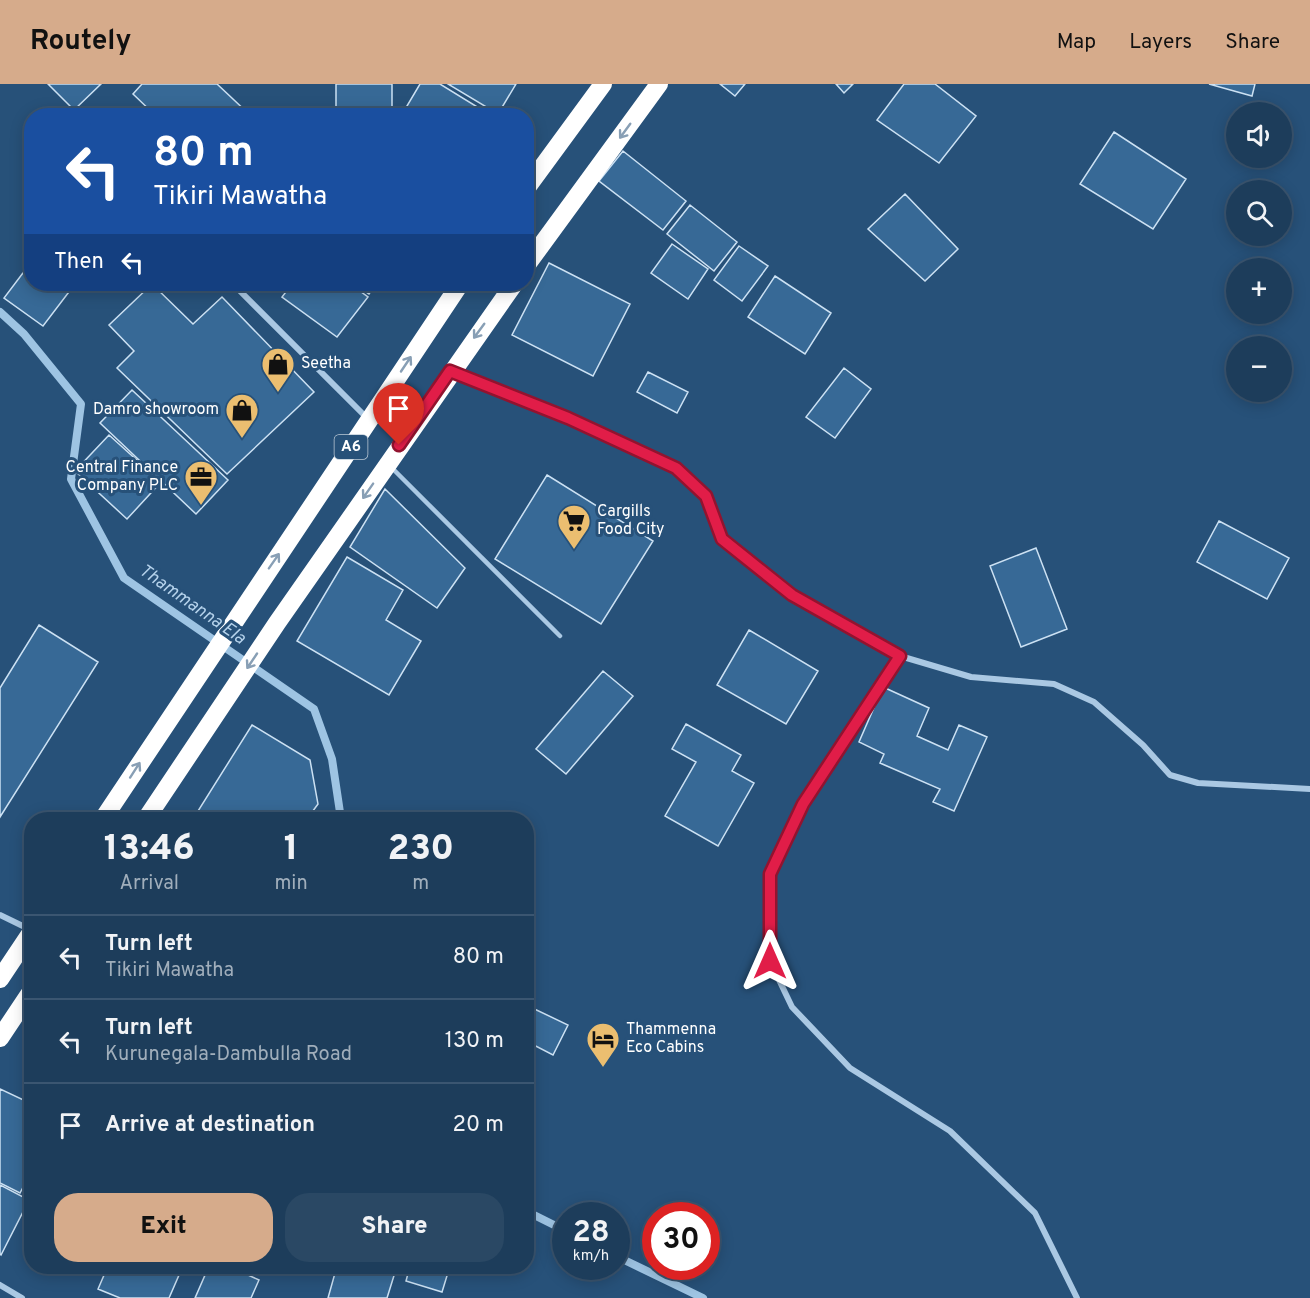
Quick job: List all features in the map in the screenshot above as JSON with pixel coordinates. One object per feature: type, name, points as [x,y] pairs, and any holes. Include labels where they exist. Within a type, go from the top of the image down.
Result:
[{"type":"highway","points":[[534,178],[603,84]]},
{"type":"highway","points":[[534,255],[659,84]]},
{"type":"highway","name":"A6","points":[[108,812],[455,291]]},
{"type":"highway","name":"A6","points":[[151,812],[387,462],[509,291]]},
{"type":"highway","points":[[0,978],[24,942]]},
{"type":"highway","points":[[0,1038],[24,1002]]},
{"type":"street","points":[[240,291],[369,420]]},
{"type":"street","points":[[450,371],[568,418],[676,468],[706,496],[722,539],[792,595],[900,656],[971,677],[1054,684],[1064,688],[1094,702],[1143,745],[1170,775],[1198,783],[1310,789]]},
{"type":"street","points":[[900,656],[803,804],[770,874],[770,961],[792,1007],[850,1068],[950,1131],[1035,1213],[1077,1298]]},
{"type":"street","points":[[0,915],[24,927]]},
{"type":"street","points":[[0,1285],[22,1298]]},
{"type":"lane","points":[[387,462],[560,636]]},
{"type":"building","points":[[48,84],[101,84],[76,108],[72,108]]},
{"type":"building","points":[[142,84],[217,84],[242,108],[148,108],[133,94]]},
{"type":"building","points":[[336,84],[392,84],[392,108],[336,108]]},
{"type":"building","points":[[420,84],[440,84],[479,108],[406,108]]},
{"type":"building","points":[[448,84],[516,84],[502,108],[488,108]]},
{"type":"building","points":[[720,84],[745,84],[735,96]]},
{"type":"building","points":[[836,84],[853,84],[844,93]]},
{"type":"building","points":[[904,84],[935,84],[976,116],[939,163],[877,120]]},
{"type":"building","points":[[1209,84],[1255,84],[1252,96]]},
{"type":"building","points":[[1114,132],[1186,179],[1153,229],[1080,184]]},
{"type":"building","points":[[623,151],[686,201],[663,230],[599,181]]},
{"type":"building","points":[[905,194],[958,249],[925,281],[868,229]]},
{"type":"building","points":[[690,205],[737,242],[714,271],[667,234]]},
{"type":"building","points":[[672,244],[708,269],[688,299],[651,273]]},
{"type":"building","points":[[739,246],[768,266],[742,301],[714,280]]},
{"type":"building","points":[[549,263],[630,304],[593,376],[512,335]]},
{"type":"building","points":[[24,272],[24,291],[70,291],[43,326],[4,298]]},
{"type":"building","points":[[775,276],[831,313],[805,354],[748,317]]},
{"type":"building","points":[[145,291],[159,291],[193,324],[222,297],[314,392],[227,474],[117,368],[134,351],[109,325]]},
{"type":"building","points":[[287,291],[360,291],[368,297],[337,337],[282,297]]},
{"type":"building","points":[[844,368],[871,389],[835,438],[806,417]]},
{"type":"building","points":[[648,372],[688,392],[677,413],[637,392]]},
{"type":"building","points":[[132,390],[228,480],[196,514],[100,423]]},
{"type":"building","points":[[109,435],[161,482],[127,519],[75,471]]},
{"type":"building","name":"Cargills Food City","points":[[547,475],[653,541],[601,624],[495,559]]},
{"type":"building","points":[[385,489],[465,568],[437,608],[350,547]]},
{"type":"building","points":[[1219,521],[1289,558],[1267,599],[1197,562]]},
{"type":"building","points":[[1036,548],[1067,629],[1021,647],[990,566]]},
{"type":"building","points":[[347,557],[403,590],[386,620],[421,641],[389,695],[297,641]]},
{"type":"building","points":[[39,625],[98,662],[0,817],[0,688]]},
{"type":"building","points":[[749,630],[818,671],[786,724],[717,685]]},
{"type":"building","points":[[603,671],[633,696],[566,774],[536,749]]},
{"type":"building","points":[[883,687],[929,708],[917,736],[948,750],[959,725],[987,737],[954,811],[933,802],[940,789],[880,763],[884,754],[859,742]]},
{"type":"building","points":[[686,724],[741,755],[732,771],[754,783],[718,846],[665,816],[696,762],[672,749]]},
{"type":"building","points":[[252,725],[310,760],[318,804],[312,812],[197,812]]},
{"type":"building","points":[[534,1009],[568,1025],[553,1055],[534,1045]]},
{"type":"building","points":[[0,1089],[24,1100],[24,1185],[20,1193],[0,1183]]},
{"type":"building","points":[[0,1185],[24,1197],[24,1210],[0,1254]]},
{"type":"building","points":[[105,1274],[180,1274],[169,1298],[120,1298],[98,1289]]},
{"type":"building","points":[[206,1274],[246,1274],[259,1280],[251,1298],[195,1298]]},
{"type":"building","points":[[335,1274],[394,1274],[387,1298],[328,1298]]},
{"type":"building","points":[[408,1274],[448,1274],[442,1292],[406,1281]]},
{"type":"waterway","name":"Thammanna Ela","points":[[0,312],[24,334],[81,404],[71,479],[124,578],[314,709],[332,759],[340,812]]},
{"type":"waterway","name":"Thammanna Ela","points":[[534,1215],[552,1224]]},
{"type":"waterway","name":"Thammanna Ela","points":[[630,1263],[703,1298]]},
{"type":"place","name":"Seetha","points":[[278,393]]},
{"type":"place","name":"Damro showroom","points":[[242,439]]},
{"type":"place","name":"Central Finance Company PLC","points":[[201,506]]},
{"type":"place","name":"Cargills Food City","points":[[574,550]]},
{"type":"place","name":"Thammenna Eco Cabins","points":[[603,1068]]},
{"type":"route","points":[[399,445],[450,371],[568,418],[676,468],[706,496],[722,539],[792,595],[900,656],[803,804],[770,874],[770,961]]}]
